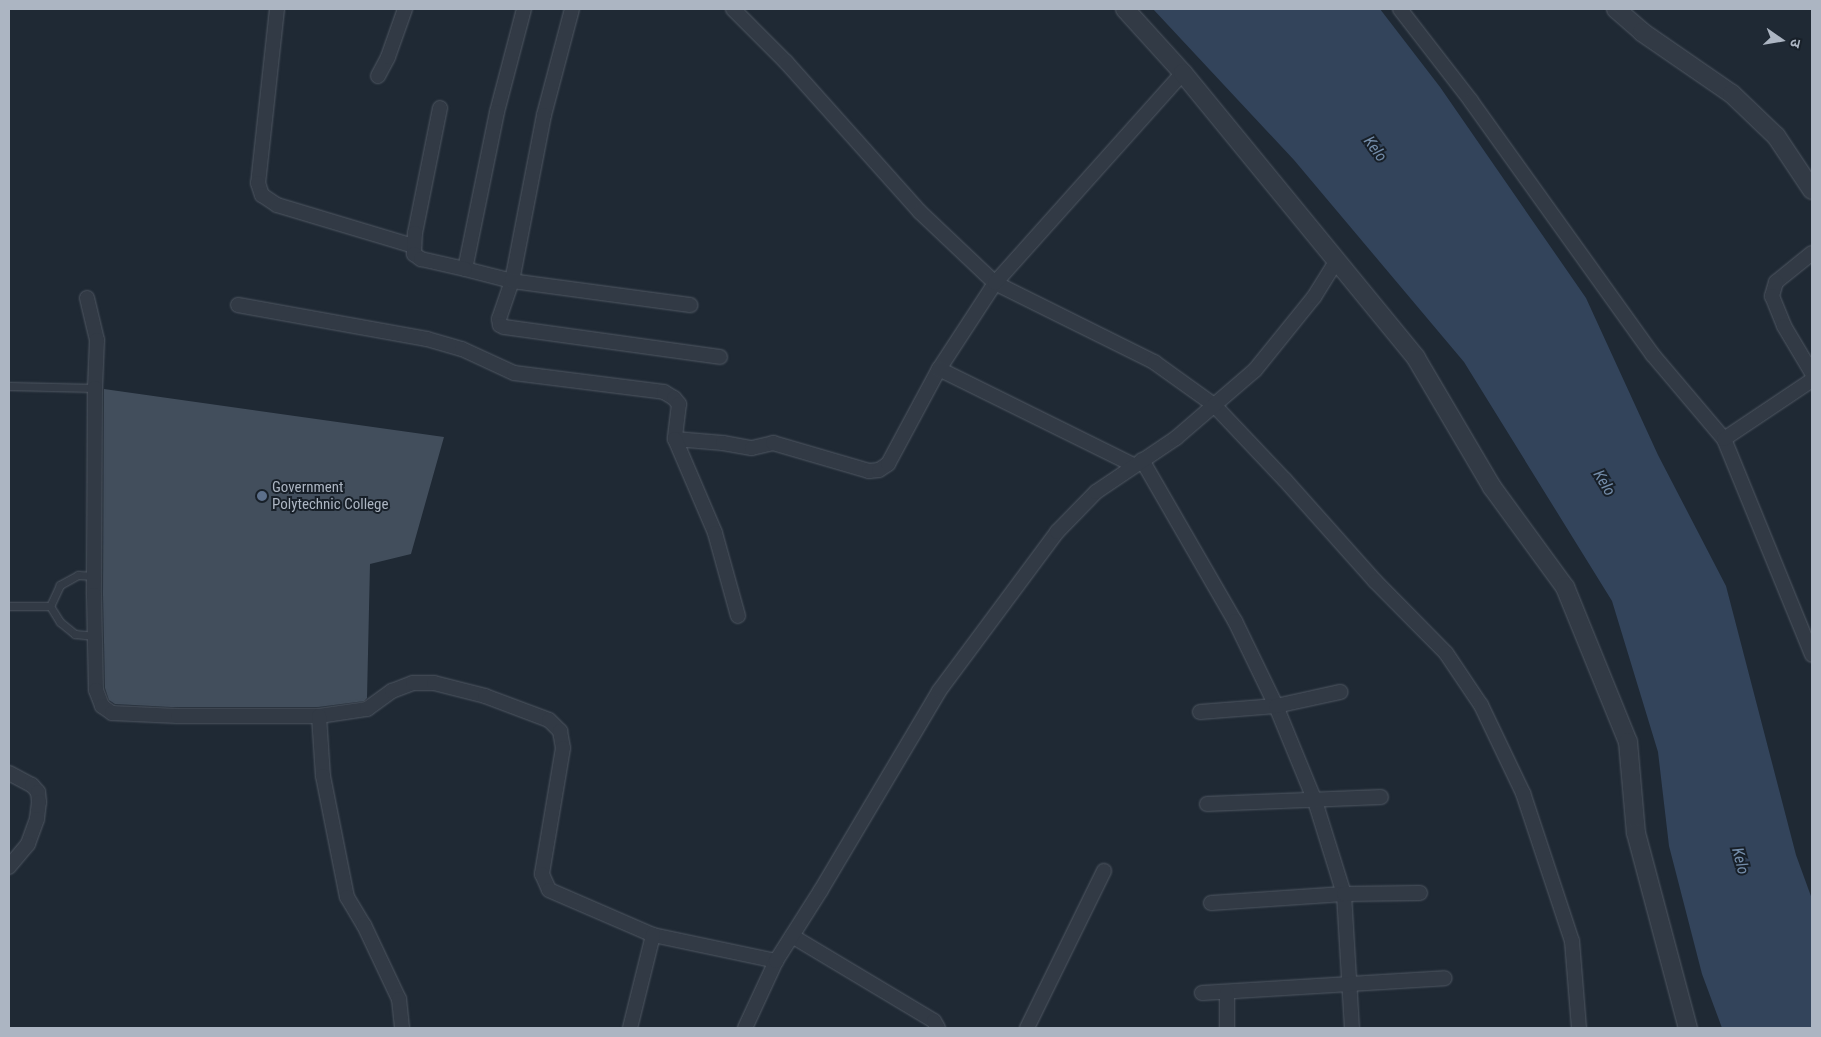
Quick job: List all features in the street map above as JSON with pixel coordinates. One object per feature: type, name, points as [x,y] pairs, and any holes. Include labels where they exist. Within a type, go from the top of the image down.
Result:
[{"type":"street","points":[[277,9],[258,183],[262,195],[277,205],[293,211],[414,246]]},
{"type":"street","points":[[378,76],[388,57],[405,9]]},
{"type":"street","points":[[465,269],[497,112],[524,9]]},
{"type":"street","points":[[572,9],[544,115],[512,281],[498,320],[500,325],[720,357]]},
{"type":"street","points":[[734,9],[786,62],[920,212],[995,283],[1154,362],[1214,405],[1376,581],[1446,653],[1481,705],[1523,793],[1572,940],[1579,1028]]},
{"type":"street","points":[[1125,9],[1182,73],[1416,358],[1492,487],[1565,587],[1628,742],[1636,832],[1688,1028]]},
{"type":"street","points":[[1400,9],[1471,101],[1653,355],[1724,439],[1812,655]]},
{"type":"street","points":[[1616,9],[1642,32],[1732,94],[1776,136],[1812,190]]},
{"type":"street","points":[[675,439],[724,443],[752,448],[773,444],[869,470],[879,470],[888,464],[939,369],[995,283],[1182,73]]},
{"type":"street","points":[[440,108],[414,254],[421,259],[512,281],[690,305]]},
{"type":"street","points":[[1812,253],[1776,282],[1772,296],[1784,326],[1812,372]]},
{"type":"street","points":[[746,1028],[776,961],[945,684],[1057,532],[1096,492],[1176,438],[1255,370],[1314,297],[1337,260]]},
{"type":"street","points":[[87,298],[98,340],[95,388],[94,576],[96,690],[102,706],[112,713],[178,716],[319,716],[367,709],[392,691],[413,683],[434,683],[485,696],[549,720],[560,731],[563,748],[542,874],[549,890],[653,935],[776,961]]},
{"type":"street","points":[[238,305],[427,339],[462,349],[514,373],[664,392],[674,398],[679,404],[675,439],[715,533],[738,616]]},
{"type":"street","points":[[939,369],[1137,463],[1235,621],[1276,706],[1315,801],[1344,894],[1352,1028]]},
{"type":"street","points":[[1724,439],[1812,380]]},
{"type":"street","points":[[1200,712],[1276,706],[1340,692]]},
{"type":"street","points":[[319,716],[323,776],[347,898],[364,925],[399,999],[402,1028]]},
{"type":"street","points":[[9,773],[32,785],[38,792],[39,802],[37,819],[28,844],[9,867]]},
{"type":"street","points":[[1207,804],[1315,801],[1382,796]]},
{"type":"street","points":[[1027,1028],[1104,871]]},
{"type":"street","points":[[1211,903],[1344,894],[1420,893]]},
{"type":"street","points":[[630,1028],[653,935]]},
{"type":"street","points":[[792,936],[934,1022],[938,1028]]},
{"type":"street","points":[[1202,994],[1445,978]]},
{"type":"street","points":[[1227,1028],[1228,993]]},
{"type":"lane","points":[[9,386],[95,388]]},
{"type":"lane","points":[[50,606],[60,585],[78,575],[94,576]]},
{"type":"lane","points":[[9,606],[50,606]]},
{"type":"lane","points":[[50,606],[60,622],[75,634],[95,636]]},
{"type":"water","name":"Kelo","points":[[1153,9],[1380,9],[1440,87],[1586,298],[1658,455],[1726,586],[1796,855],[1812,899],[1812,1028],[1722,1028],[1702,974],[1669,846],[1658,752],[1612,601],[1464,362],[1294,160]]},
{"type":"building","name":"Government Polytechnic College","points":[[104,389],[444,437],[411,554],[370,564],[367,698],[364,701],[318,707],[171,707],[115,704],[109,700],[105,688],[103,595]]},
{"type":"place","name":"Government Polytechnic College","points":[[262,496]]}]
